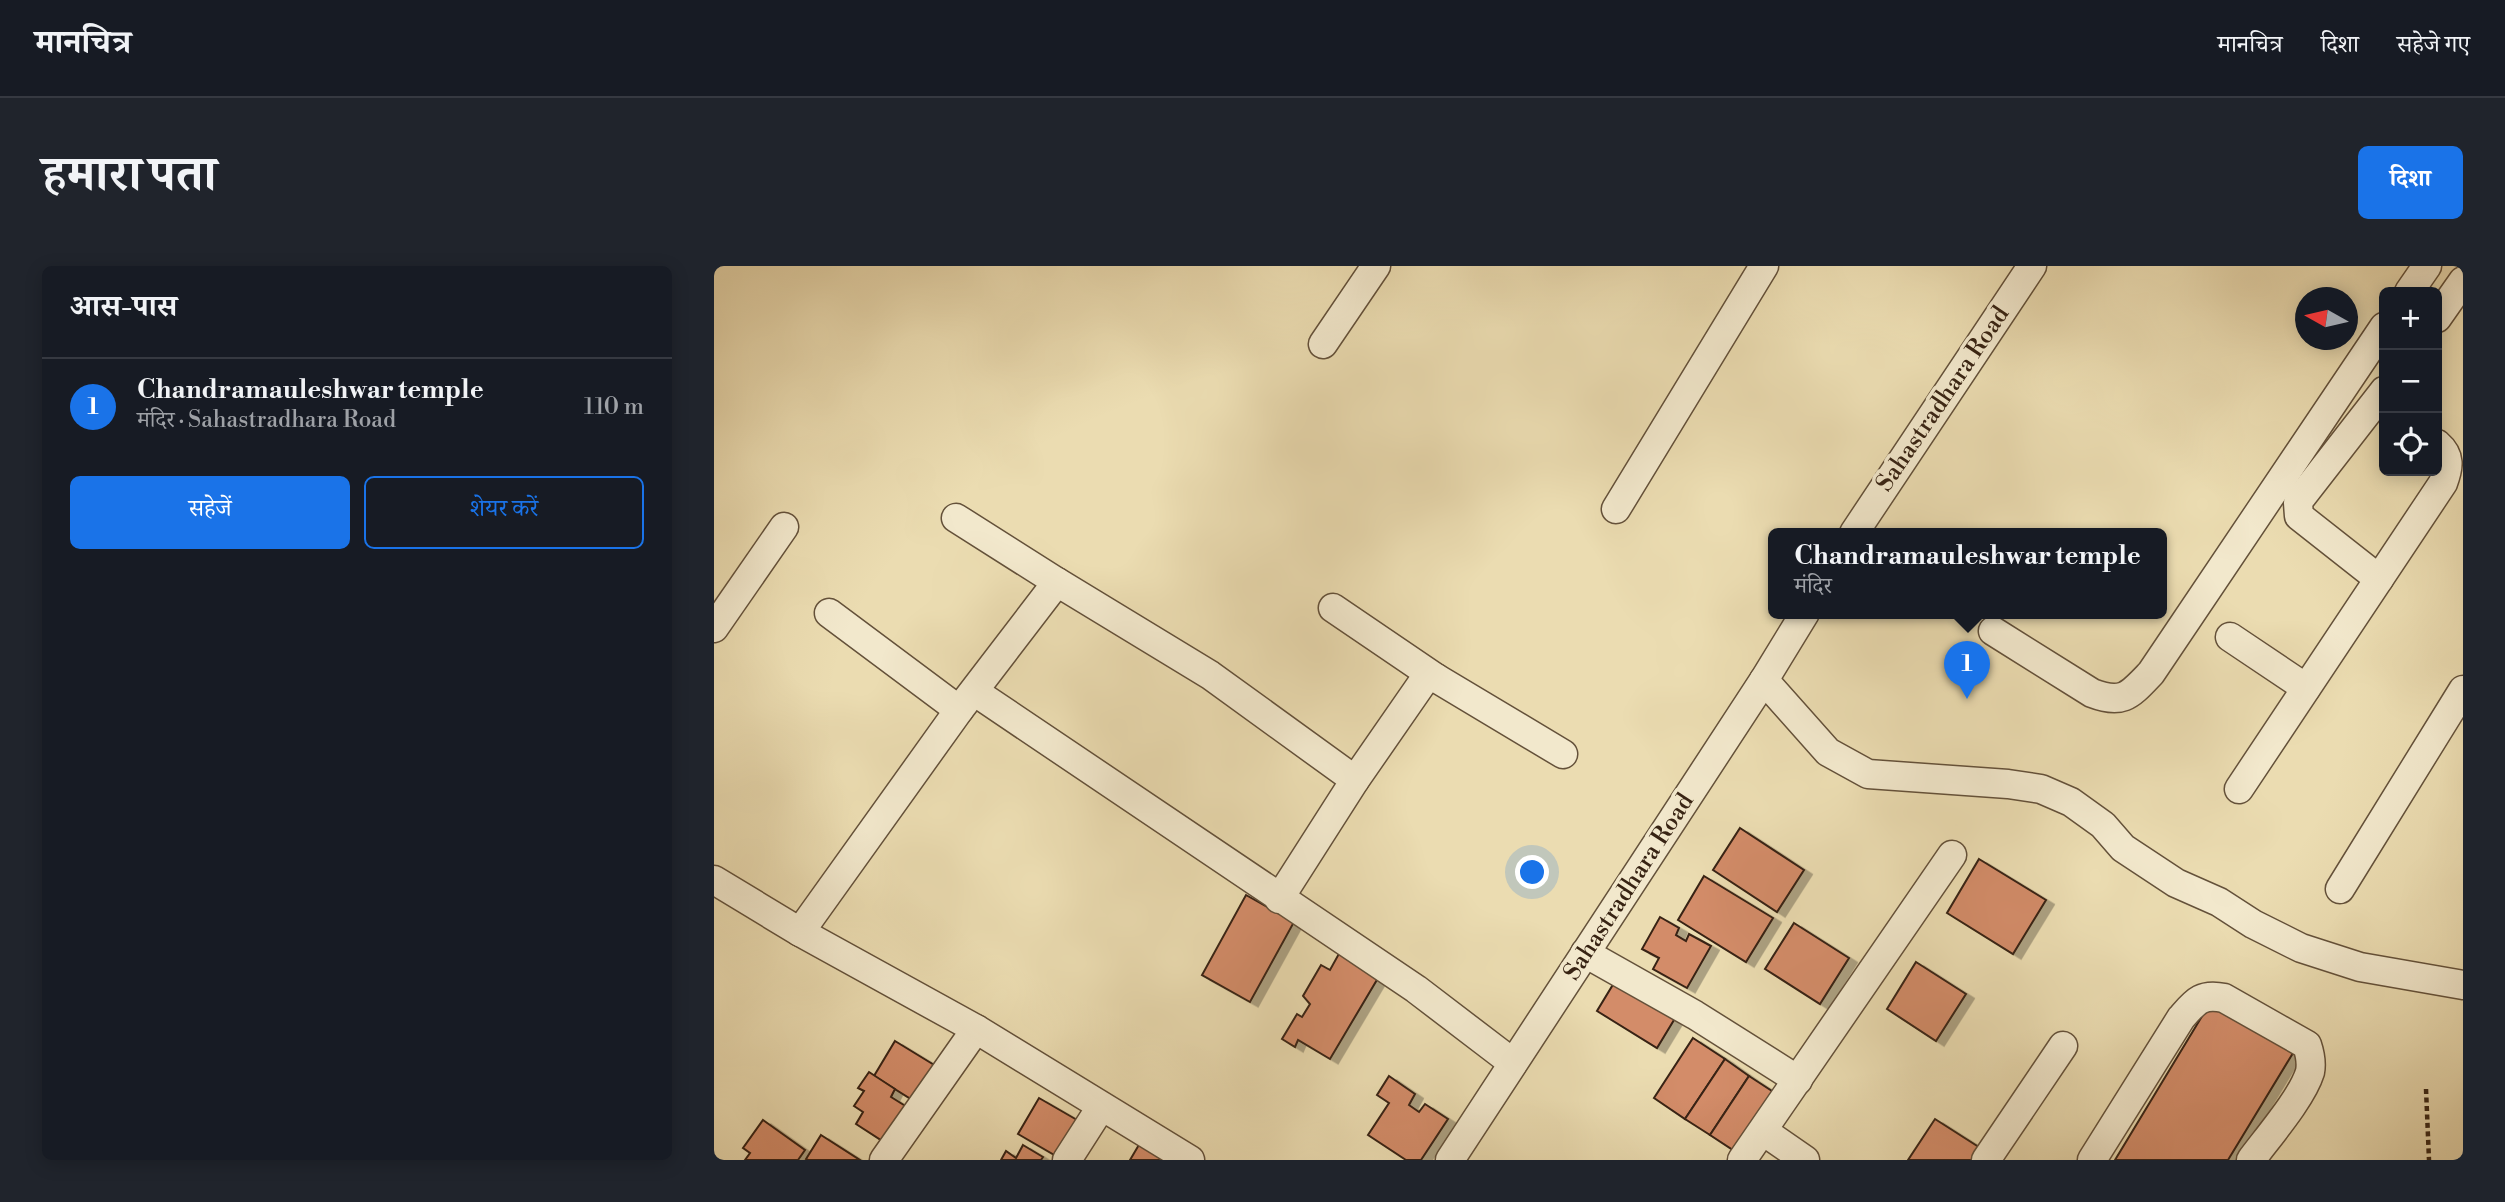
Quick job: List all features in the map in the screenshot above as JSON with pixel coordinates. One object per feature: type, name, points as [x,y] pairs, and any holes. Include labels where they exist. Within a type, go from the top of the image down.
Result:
[{"type":"street","points":[[1323,344],[1376,266]]},
{"type":"street","points":[[1616,509],[1764,266]]},
{"type":"street","name":"Sahastradhara Road","points":[[1857,528],[2032,266]]},
{"type":"street","points":[[2412,287],[2427,266]]},
{"type":"street","points":[[2442,311],[2463,281]]},
{"type":"street","points":[[1993,631],[2092,693],[2119,700],[2133,691],[2151,673],[2379,334]]},
{"type":"street","points":[[2379,403],[2300,499],[2297,512],[2379,579]]},
{"type":"street","points":[[2239,789],[2443,482],[2449,462],[2442,449]]},
{"type":"street","points":[[956,519],[1210,676],[1355,780]]},
{"type":"street","points":[[714,628],[783,527]]},
{"type":"street","points":[[800,932],[967,701],[1057,582]]},
{"type":"street","points":[[1333,608],[1436,678],[1563,754]]},
{"type":"street","points":[[829,613],[1416,989],[1513,1063]]},
{"type":"street","name":"Sahastradhara Road","points":[[1450,1160],[1801,619]]},
{"type":"street","points":[[2230,637],[2306,688]]},
{"type":"street","points":[[1279,899],[1422,681],[1436,678]]},
{"type":"street","points":[[1764,680],[1828,752],[1868,774],[2008,784],[2041,789],[2071,802],[2103,825],[2123,848],[2176,883],[2219,902],[2253,924],[2301,948],[2360,967],[2463,985]]},
{"type":"street","points":[[2340,889],[2463,690]]},
{"type":"street","points":[[1742,1160],[1952,855]]},
{"type":"street","points":[[714,880],[800,932],[976,1029],[1190,1160]]},
{"type":"street","points":[[1585,953],[1695,1015],[1798,1080]]},
{"type":"street","points":[[2092,1160],[2181,1018],[2196,1001],[2211,995],[2224,998],[2307,1045],[2311,1057],[2310,1072],[2300,1091],[2251,1160]]},
{"type":"street","points":[[884,1160],[976,1029]]},
{"type":"street","points":[[1986,1160],[2063,1046]]},
{"type":"street","points":[[1067,1160],[1101,1107]]},
{"type":"street","points":[[1763,1131],[1805,1160]]},
{"type":"path","points":[[2426,1089],[2429,1160]]},
{"type":"building","points":[[1740,828],[1804,870],[1777,912],[1713,870]]},
{"type":"building","points":[[1979,859],[2046,900],[2013,954],[1947,913]]},
{"type":"building","points":[[1704,876],[1773,918],[1746,962],[1678,920]]},
{"type":"building","points":[[1246,895],[1294,922],[1250,1002],[1202,975]]},
{"type":"building","points":[[1660,917],[1679,928],[1676,935],[1686,941],[1689,934],[1711,946],[1687,988],[1653,969],[1659,958],[1642,949]]},
{"type":"building","points":[[1794,923],[1849,958],[1820,1004],[1765,969]]},
{"type":"building","points":[[1341,950],[1381,973],[1330,1059],[1298,1040],[1295,1047],[1282,1039],[1297,1014],[1302,1017],[1310,1004],[1303,996],[1321,965],[1330,970]]},
{"type":"building","points":[[1916,962],[1966,994],[1936,1041],[1887,1009]]},
{"type":"building","points":[[1617,978],[1677,1015],[1657,1048],[1597,1011]]},
{"type":"building","points":[[2210,1003],[2293,1053],[2228,1160],[2115,1160]]},
{"type":"building","points":[[1693,1038],[1725,1059],[1685,1119],[1654,1098]]},
{"type":"building","points":[[895,1041],[944,1071],[922,1106],[874,1076]]},
{"type":"building","points":[[1725,1059],[1749,1076],[1710,1135],[1685,1119]]},
{"type":"building","points":[[869,1072],[895,1089],[891,1097],[907,1107],[884,1142],[856,1124],[863,1112],[854,1106],[864,1091],[858,1088]]},
{"type":"building","points":[[1389,1076],[1415,1094],[1409,1105],[1419,1112],[1425,1104],[1448,1119],[1421,1160],[1406,1160],[1368,1135],[1389,1103],[1377,1095]]},
{"type":"building","points":[[1749,1076],[1775,1093],[1736,1152],[1710,1135]]},
{"type":"building","points":[[1039,1098],[1084,1124],[1063,1160],[1018,1134]]},
{"type":"building","points":[[1935,1119],[1985,1151],[1979,1160],[1908,1160]]},
{"type":"building","points":[[763,1120],[805,1150],[798,1160],[745,1160],[750,1153],[743,1148]]},
{"type":"building","points":[[821,1135],[860,1160],[806,1159]]},
{"type":"building","points":[[1140,1143],[1170,1160],[1130,1160]]},
{"type":"building","points":[[1023,1145],[1043,1157],[1041,1160],[1001,1160],[1006,1151],[1016,1158]]},
{"type":"place","name":"Chandramauleshwar temple","points":[[1967,699]]}]
